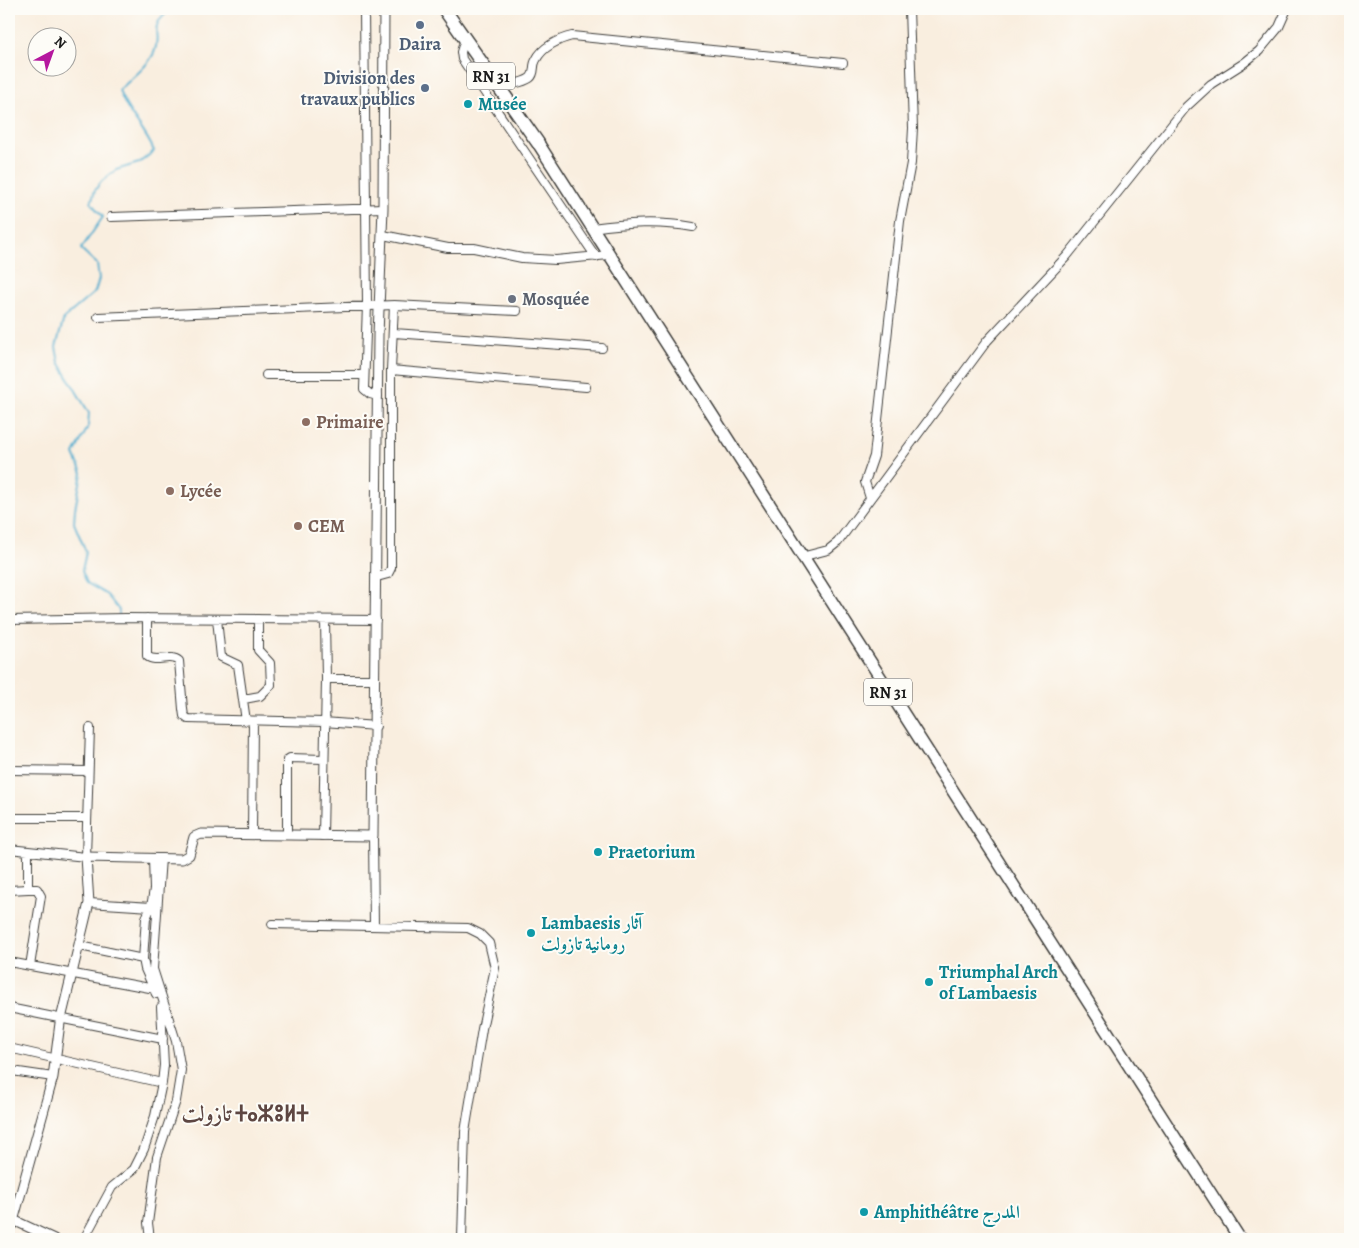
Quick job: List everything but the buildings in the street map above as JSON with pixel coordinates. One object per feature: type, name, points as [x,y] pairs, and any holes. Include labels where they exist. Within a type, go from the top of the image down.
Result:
[{"type":"highway","name":"RN 31","points":[[444,9],[538,143]]},
{"type":"highway","name":"RN 31","points":[[454,9],[538,143]]},
{"type":"main road","name":"RN 31","points":[[538,143],[801,557],[1240,1239]]},
{"type":"street","points":[[364,9],[367,305],[364,389],[370,394],[378,396]]},
{"type":"street","points":[[374,926],[373,836],[376,726],[378,396],[383,235],[384,9]]},
{"type":"street","points":[[870,498],[865,482],[874,456],[900,221],[911,163],[913,128],[909,9]]},
{"type":"street","points":[[801,557],[833,547],[978,352],[1054,272],[1172,123],[1211,84],[1244,64],[1259,51],[1274,34],[1286,9]]},
{"type":"street","points":[[503,87],[530,77],[536,58],[544,50],[557,41],[572,36],[843,63]]},
{"type":"street","points":[[465,39],[461,52],[462,59],[596,257]]},
{"type":"street","points":[[111,217],[366,207],[383,208]]},
{"type":"street","points":[[592,228],[639,222],[674,223],[693,227]]},
{"type":"street","points":[[383,235],[448,248],[474,248],[522,258],[556,260],[609,255]]},
{"type":"street","points":[[98,317],[367,305],[517,311]]},
{"type":"street","points":[[377,577],[388,574],[392,568],[391,370],[394,305]]},
{"type":"street","points":[[394,333],[602,348]]},
{"type":"street","points":[[391,370],[586,387]]},
{"type":"street","points":[[266,375],[364,375]]},
{"type":"street","points":[[9,620],[147,618],[376,620]]},
{"type":"street","points":[[147,618],[148,658],[176,658],[179,661],[183,709],[186,718],[324,722],[376,726]]},
{"type":"street","points":[[217,619],[220,655],[223,659],[238,665],[250,721],[252,834]]},
{"type":"street","points":[[244,699],[260,696],[271,684],[270,662],[258,650],[258,619]]},
{"type":"street","points":[[323,836],[326,679],[325,620]]},
{"type":"street","points":[[326,679],[376,679]]},
{"type":"street","points":[[11,1222],[52,1077],[62,1019],[89,903],[86,857],[90,728]]},
{"type":"street","points":[[287,835],[286,760],[290,758],[324,759]]},
{"type":"street","points":[[9,770],[88,771]]},
{"type":"street","points":[[9,818],[87,818]]},
{"type":"street","points":[[9,849],[86,857],[186,858],[192,852],[193,840],[198,834],[373,836]]},
{"type":"street","points":[[28,852],[28,889]]},
{"type":"street","points":[[84,1239],[112,1187],[134,1169],[155,1116],[162,1083],[164,1071],[162,1007],[145,969],[143,959],[146,918],[152,907],[156,858]]},
{"type":"street","points":[[150,1239],[148,1223],[158,1157],[176,1101],[180,1070],[176,1041],[153,969],[156,858]]},
{"type":"street","points":[[9,890],[37,889],[41,896],[30,966]]},
{"type":"street","points":[[89,903],[152,907]]},
{"type":"street","points":[[272,924],[468,928],[480,934],[489,943],[496,968],[482,1029],[466,1132],[462,1239]]},
{"type":"street","points":[[80,946],[143,959]]},
{"type":"street","points":[[9,962],[155,989]]},
{"type":"street","points":[[9,1008],[163,1039]]},
{"type":"street","points":[[9,1048],[162,1083]]},
{"type":"street","points":[[9,1073],[12,1071],[52,1077]]},
{"type":"street","points":[[11,1222],[41,1239]]},
{"type":"street","points":[[11,1222],[54,1239]]},
{"type":"waterway","points":[[119,615],[119,610],[107,595],[87,583],[82,571],[86,552],[74,523],[82,473],[74,454],[88,427],[89,413],[59,362],[56,347],[64,318],[95,292],[99,279],[97,264],[81,249],[103,217],[91,203],[95,190],[102,181],[116,170],[139,163],[154,151],[126,106],[119,90],[151,58],[156,46],[156,31],[159,21],[172,9]]},
{"type":"place","name":"Daira","points":[[420,25]]},
{"type":"place","name":"Division des travaux publics","points":[[425,88]]},
{"type":"place","name":"Musée","points":[[468,104]]},
{"type":"place","name":"Mosquée","points":[[512,299]]},
{"type":"place","name":"Primaire","points":[[306,422]]},
{"type":"place","name":"Lycée","points":[[170,491]]},
{"type":"place","name":"CEM","points":[[298,526]]},
{"type":"place","name":"Praetorium","points":[[598,852]]},
{"type":"place","name":"Lambaesis آثار رومانية تازولت","points":[[531,933]]},
{"type":"place","name":"Triumphal Arch of Lambaesis","points":[[929,982]]},
{"type":"place","name":"Amphithéâtre المدرج","points":[[864,1212]]},
{"type":"district","name":"تازولت ⵜⴰⵣⵓⵍⵜ","points":[[245,1113]]}]
